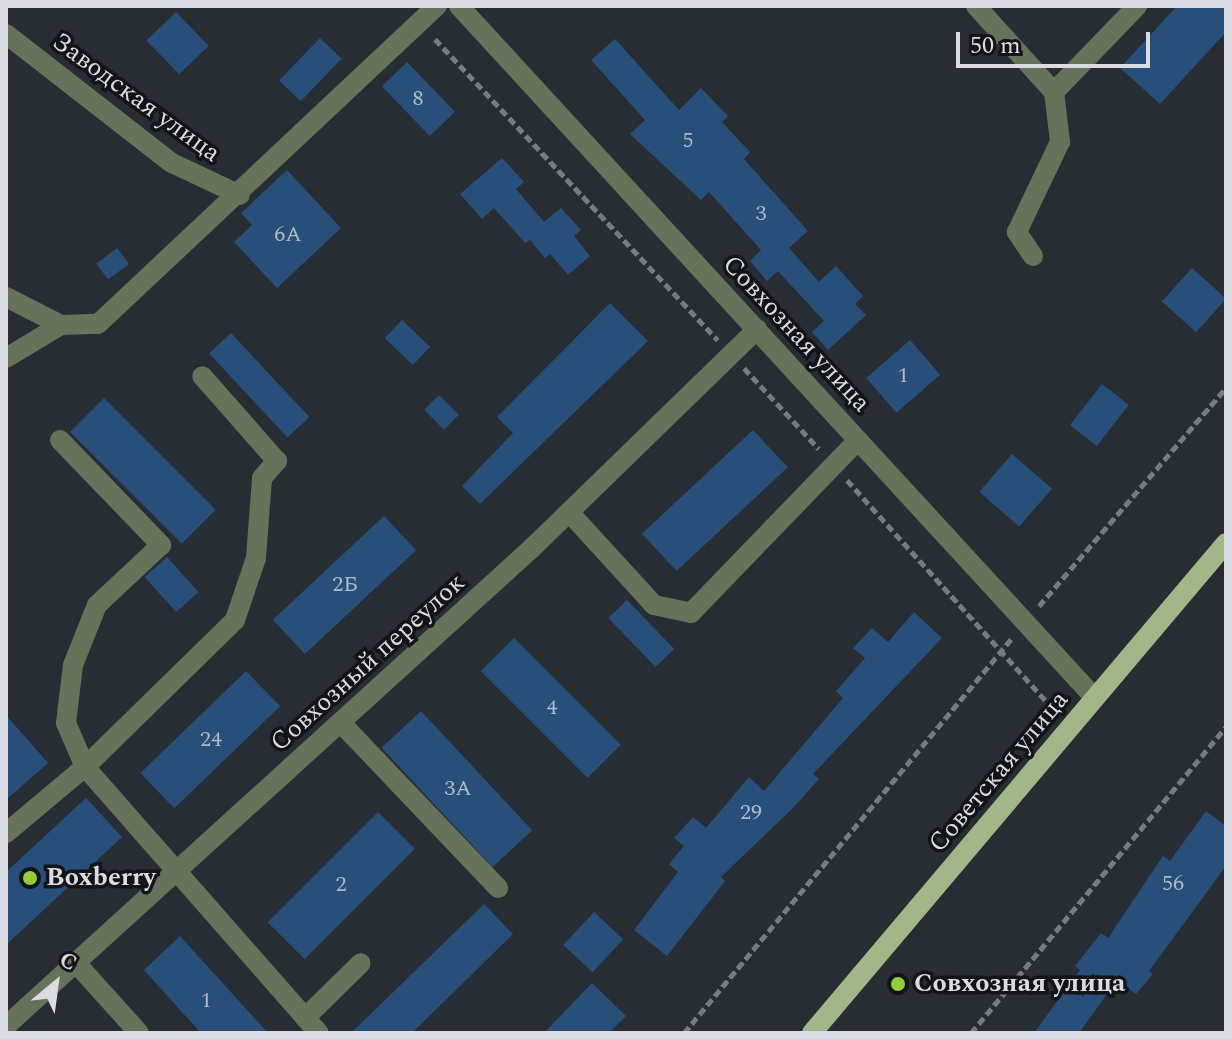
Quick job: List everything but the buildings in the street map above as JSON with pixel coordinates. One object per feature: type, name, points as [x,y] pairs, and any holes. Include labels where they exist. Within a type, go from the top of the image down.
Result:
[{"type":"main road","name":"Советская улица","points":[[812,1033],[1226,543]]},
{"type":"street","points":[[6,297],[61,325],[98,324],[240,195],[437,6]]},
{"type":"street","name":"Совхозная улица","points":[[459,6],[1094,697]]},
{"type":"street","points":[[976,6],[1054,92],[1060,142],[1017,232],[1033,256]]},
{"type":"street","points":[[1054,92],[1137,6]]},
{"type":"street","name":"Заводская улица","points":[[6,34],[172,163],[240,195]]},
{"type":"street","points":[[6,358],[61,325]]},
{"type":"street","name":"Совхозный переулок","points":[[6,1026],[569,512],[757,329]]},
{"type":"street","points":[[6,833],[85,767],[235,620],[256,558],[262,478],[277,461],[202,376]]},
{"type":"street","points":[[60,440],[161,545],[97,605],[73,665],[66,723],[85,767],[175,874],[312,1026],[361,963]]},
{"type":"street","points":[[569,512],[654,605],[691,613],[858,440]]},
{"type":"street","points":[[341,723],[498,888]]},
{"type":"street","points":[[76,963],[139,1033]]},
{"type":"path","points":[[684,1033],[1025,621],[1226,388]]},
{"type":"path","points":[[971,1033],[1226,727]]},
{"type":"place","name":"Boxberry","points":[[30,878]]},
{"type":"place","name":"Совхозная улица","points":[[898,984]]}]
